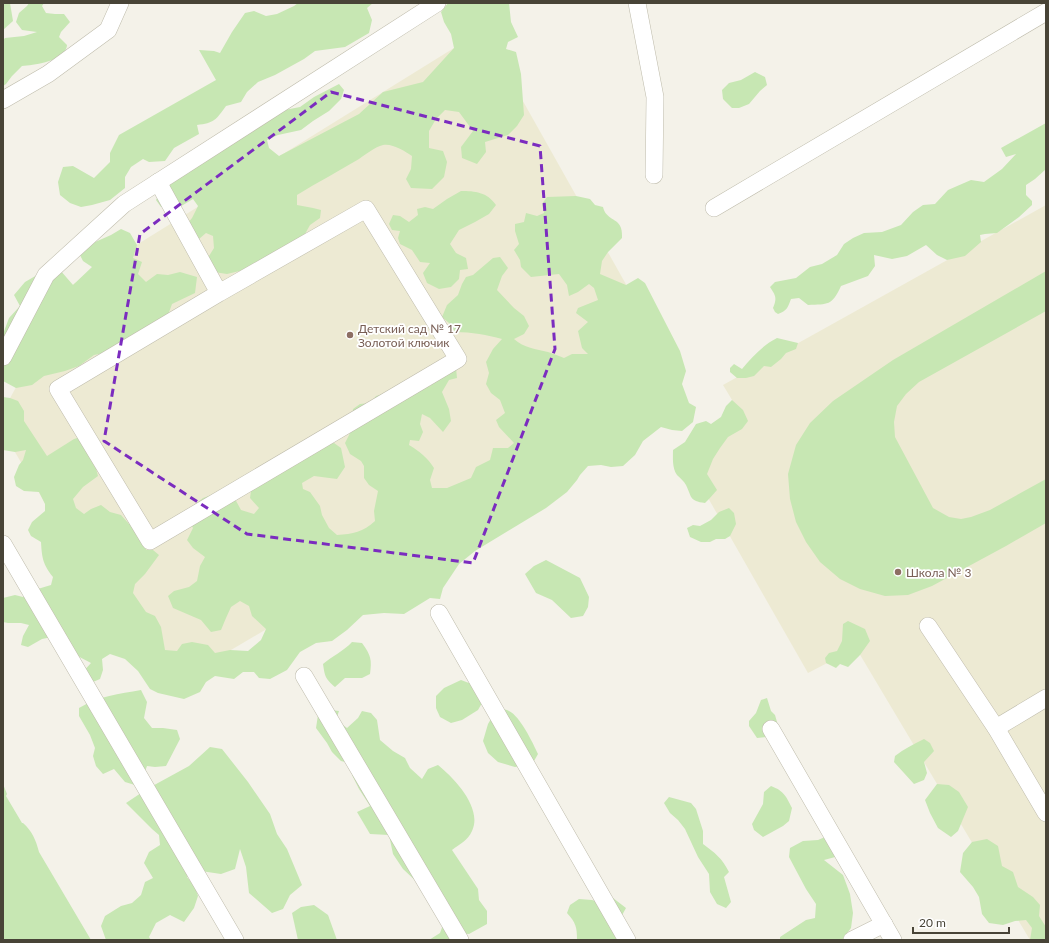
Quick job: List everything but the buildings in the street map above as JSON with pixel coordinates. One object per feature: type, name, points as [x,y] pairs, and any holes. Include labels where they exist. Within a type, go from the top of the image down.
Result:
[{"type":"lane","points":[[3,100],[48,74],[108,30],[120,3]]},
{"type":"lane","points":[[3,358],[46,275],[124,204],[437,3]]},
{"type":"lane","points":[[637,3],[655,97],[654,175]]},
{"type":"lane","points":[[714,208],[1046,12]]},
{"type":"lane","points":[[158,182],[219,293]]},
{"type":"lane","points":[[366,210],[458,359],[150,541],[58,389],[219,293],[366,210]]},
{"type":"lane","points":[[3,544],[235,940]]},
{"type":"lane","points":[[439,613],[627,940]]},
{"type":"lane","points":[[928,626],[996,728],[1046,813]]},
{"type":"lane","points":[[304,676],[460,940]]},
{"type":"lane","points":[[996,728],[1046,698]]},
{"type":"lane","points":[[771,729],[893,940]]},
{"type":"lane","points":[[852,940],[884,924]]},
{"type":"highlighted area","points":[[331,92],[540,146],[555,349],[473,563],[247,534],[104,441],[140,234]]},
{"type":"shaded area","name":"Детский сад № 17 Золотой ключик","points":[[483,30],[682,384],[158,693],[3,432],[3,411],[72,285]]},
{"type":"shaded area","name":"Школа № 3","points":[[1046,205],[1046,940],[1030,940],[856,648],[808,673],[683,454],[743,418],[723,385]]},
{"type":"green space","points":[[3,3],[10,3],[13,21],[3,30]]},
{"type":"green space","points":[[29,3],[44,3],[42,6],[46,13],[64,14],[70,22],[61,32],[59,37],[67,45],[67,47],[62,55],[57,58],[39,64],[22,66],[3,86],[3,40],[5,38],[24,36],[37,32],[22,30],[16,22],[19,13]]},
{"type":"green space","points":[[298,3],[373,3],[367,8],[372,20],[369,33],[345,47],[315,51],[304,59],[275,75],[258,82],[247,92],[241,102],[226,106],[217,118],[211,122],[197,125],[199,134],[174,148],[165,161],[149,162],[143,159],[131,167],[125,177],[125,188],[110,200],[81,207],[70,203],[60,195],[58,182],[63,167],[73,166],[94,178],[110,162],[110,153],[119,135],[216,80],[199,50],[220,53],[245,13],[254,11],[266,16],[277,14]]},
{"type":"green space","points":[[448,3],[509,3],[511,22],[518,37],[508,42],[506,49],[516,52],[521,74],[524,115],[517,126],[508,135],[485,142],[486,152],[477,164],[462,158],[461,147],[473,131],[459,112],[445,110],[436,119],[429,131],[429,148],[443,151],[447,162],[444,177],[432,189],[411,188],[406,179],[411,169],[412,156],[394,146],[380,146],[297,195],[297,205],[321,210],[320,218],[310,225],[305,234],[252,268],[227,274],[214,272],[208,265],[209,256],[214,248],[213,236],[206,233],[199,239],[184,228],[192,218],[198,206],[193,199],[178,208],[171,206],[161,207],[156,200],[162,188],[264,114],[300,107],[314,97],[339,84],[344,90],[341,99],[329,111],[301,130],[278,135],[267,140],[269,148],[279,156],[359,114],[383,92],[423,82],[454,48],[451,34],[444,22],[441,12]]},
{"type":"green space","points":[[755,72],[765,77],[767,85],[749,104],[739,108],[732,108],[723,99],[722,90],[729,83],[741,80]]},
{"type":"green space","points":[[1046,123],[1046,169],[1026,185],[1026,195],[1032,201],[1032,205],[1019,217],[997,233],[980,235],[981,242],[965,256],[947,260],[937,255],[926,245],[907,256],[892,259],[874,255],[875,266],[868,276],[841,286],[838,293],[829,303],[808,305],[799,298],[791,299],[785,310],[778,314],[775,312],[773,308],[775,297],[770,287],[775,282],[796,278],[810,267],[822,264],[837,255],[844,244],[864,233],[882,232],[901,225],[913,212],[923,205],[935,204],[948,190],[971,180],[984,182],[1002,169],[1016,154],[1006,157],[1001,148]]},
{"type":"green space","points":[[461,191],[471,191],[485,195],[489,197],[496,205],[489,214],[459,230],[450,244],[456,253],[466,258],[468,269],[460,270],[459,279],[451,287],[439,289],[427,283],[423,273],[430,263],[420,262],[412,250],[400,244],[398,238],[400,231],[392,230],[389,224],[393,215],[400,216],[409,222],[418,215],[417,209],[425,207],[433,209]]},
{"type":"green space","points":[[576,196],[590,199],[595,205],[603,207],[609,217],[617,222],[621,228],[622,238],[608,252],[602,261],[600,274],[626,285],[638,278],[645,283],[680,351],[686,371],[682,384],[689,403],[696,407],[693,422],[682,431],[661,427],[643,441],[635,455],[623,466],[588,466],[567,492],[546,508],[475,551],[459,564],[443,588],[440,599],[430,598],[404,614],[384,613],[363,615],[347,630],[332,641],[316,643],[300,652],[287,670],[270,679],[259,678],[254,672],[243,672],[234,679],[215,676],[206,682],[200,692],[184,699],[158,693],[150,689],[138,671],[125,659],[110,654],[102,659],[103,670],[100,679],[86,685],[80,675],[91,663],[66,650],[57,636],[42,639],[28,647],[21,645],[23,636],[29,625],[3,622],[3,598],[15,595],[23,597],[31,591],[51,585],[53,577],[44,561],[41,542],[31,536],[28,530],[32,522],[45,511],[45,504],[39,492],[24,491],[16,486],[14,477],[23,460],[26,450],[15,452],[3,450],[3,397],[18,401],[24,411],[24,421],[47,456],[74,439],[87,435],[98,476],[83,487],[73,499],[76,508],[84,514],[101,505],[110,512],[121,515],[129,524],[141,525],[150,541],[146,550],[153,550],[159,555],[145,574],[135,584],[133,593],[146,612],[155,616],[161,627],[165,650],[177,651],[182,644],[192,642],[208,645],[215,653],[230,650],[248,651],[261,640],[266,629],[252,616],[249,606],[240,601],[231,607],[221,630],[211,632],[201,620],[173,608],[168,596],[174,591],[189,587],[197,581],[200,566],[205,557],[193,548],[187,540],[193,528],[188,519],[190,508],[203,498],[214,494],[235,499],[241,510],[254,514],[259,508],[250,498],[251,491],[267,477],[319,445],[334,443],[341,448],[345,467],[337,479],[314,476],[302,483],[303,489],[310,492],[320,506],[322,515],[329,528],[337,535],[362,530],[375,521],[374,511],[378,491],[369,485],[364,478],[364,466],[361,461],[350,454],[345,443],[351,431],[353,409],[360,404],[370,403],[376,396],[386,393],[410,388],[431,386],[431,375],[456,368],[457,378],[449,380],[442,392],[449,409],[451,421],[443,432],[430,418],[422,414],[420,424],[423,432],[419,441],[410,440],[409,445],[423,455],[434,468],[430,480],[432,488],[447,488],[471,478],[476,467],[490,460],[493,448],[508,448],[514,443],[499,427],[496,420],[505,413],[500,400],[491,393],[486,384],[489,373],[486,362],[493,349],[502,339],[479,334],[455,332],[449,323],[442,317],[447,305],[458,295],[466,277],[473,275],[493,258],[500,257],[508,268],[502,276],[497,290],[524,316],[529,326],[524,334],[514,339],[526,346],[564,358],[572,354],[588,354],[582,348],[578,331],[588,322],[576,313],[578,308],[598,300],[594,288],[589,284],[578,292],[569,296],[567,285],[559,274],[531,277],[521,267],[520,260],[514,250],[519,244],[515,231],[515,224],[524,222],[526,213],[537,216],[544,213],[542,204],[547,197]]},
{"type":"green space","points":[[121,229],[130,233],[137,245],[133,258],[142,262],[138,274],[146,282],[157,274],[168,275],[180,272],[197,277],[195,293],[172,304],[164,326],[113,351],[94,355],[79,366],[44,376],[32,385],[16,388],[3,381],[3,334],[9,318],[20,306],[14,295],[25,282],[44,271],[60,270],[73,285],[92,267],[83,261],[79,253],[86,246]]},
{"type":"green space","points":[[1046,271],[1046,311],[919,382],[906,394],[897,406],[894,422],[895,437],[933,508],[949,517],[961,519],[971,517],[990,510],[1046,479],[1046,523],[932,586],[908,595],[885,596],[860,589],[840,579],[820,562],[806,542],[796,522],[790,499],[788,474],[796,445],[810,423],[833,401],[893,360]]},
{"type":"green space","points":[[777,338],[798,343],[796,349],[786,353],[771,367],[764,366],[754,376],[737,378],[730,372],[730,368],[734,364],[742,369],[767,344]]},
{"type":"green space","points":[[732,400],[743,410],[748,421],[742,429],[728,437],[713,459],[707,474],[717,490],[705,503],[696,501],[692,498],[685,484],[675,472],[673,450],[685,442],[696,424],[706,421],[711,424],[721,417],[726,406]]},
{"type":"green space","points":[[729,508],[734,513],[736,524],[730,536],[725,539],[716,539],[710,542],[701,542],[690,537],[687,528],[693,525],[700,526],[711,520],[719,512]]},
{"type":"green space","points":[[546,560],[580,578],[589,597],[588,607],[583,616],[571,618],[552,600],[536,593],[525,574],[534,566]]},
{"type":"green space","points":[[848,621],[865,629],[870,641],[860,655],[848,667],[840,664],[836,668],[826,663],[825,658],[829,653],[837,651],[842,641],[843,624]]},
{"type":"green space","points":[[352,642],[362,643],[367,651],[371,661],[370,674],[362,678],[345,678],[335,687],[326,677],[323,664]]},
{"type":"green space","points":[[461,680],[482,688],[486,696],[478,710],[462,720],[451,723],[440,717],[436,708],[436,696],[444,688]]},
{"type":"green space","points":[[141,690],[147,702],[144,718],[152,728],[177,730],[180,739],[166,766],[147,766],[142,780],[135,785],[125,782],[114,769],[103,774],[96,766],[93,756],[95,748],[90,735],[79,716],[79,708],[102,698]]},
{"type":"green space","points":[[767,698],[771,711],[775,715],[779,729],[766,737],[757,738],[749,726],[749,721],[756,713],[761,700]]},
{"type":"green space","points":[[323,709],[339,711],[336,720],[347,728],[358,718],[362,711],[371,713],[377,720],[380,740],[393,751],[405,758],[410,768],[422,779],[428,769],[438,765],[459,786],[470,803],[474,813],[474,822],[472,831],[468,837],[464,842],[452,850],[478,889],[479,900],[487,911],[487,924],[469,934],[456,933],[455,940],[429,940],[440,933],[443,925],[435,914],[436,900],[403,869],[393,854],[389,835],[370,834],[357,812],[370,806],[352,775],[356,765],[341,761],[332,752],[316,728],[318,715]]},
{"type":"green space","points":[[503,709],[509,711],[517,718],[526,730],[538,754],[534,761],[526,765],[515,767],[498,762],[488,753],[483,741],[488,724],[495,712]]},
{"type":"green space","points":[[924,739],[930,743],[934,751],[924,762],[927,773],[924,780],[914,784],[894,762],[895,756]]},
{"type":"green space","points":[[210,747],[222,749],[248,782],[270,814],[277,834],[287,849],[302,885],[290,895],[283,909],[272,913],[249,893],[246,867],[240,849],[235,869],[221,874],[194,870],[187,877],[195,887],[198,896],[194,908],[184,922],[170,915],[156,923],[149,937],[151,940],[106,940],[101,926],[105,916],[121,906],[132,903],[141,895],[145,882],[153,878],[144,863],[149,852],[160,845],[159,835],[126,803],[147,789],[189,766]]},
{"type":"green space","points":[[3,784],[7,794],[6,796],[22,823],[31,833],[39,852],[91,940],[3,940]]},
{"type":"green space","points":[[937,784],[949,785],[959,792],[968,807],[958,831],[951,837],[938,828],[925,800]]},
{"type":"green space","points":[[771,786],[784,794],[792,808],[789,821],[763,837],[754,830],[752,824],[763,804],[764,792]]},
{"type":"green space","points":[[669,797],[691,803],[696,809],[703,831],[703,844],[718,856],[729,872],[724,877],[731,902],[726,908],[717,904],[710,892],[709,874],[698,857],[685,829],[670,813],[664,803]]},
{"type":"green space","points":[[832,834],[839,856],[824,860],[843,875],[850,894],[853,913],[851,928],[842,940],[780,940],[780,937],[806,920],[815,918],[816,904],[789,857],[790,848],[803,841],[818,840]]},
{"type":"green space","points":[[987,839],[998,846],[1002,866],[1013,872],[1018,887],[1033,897],[1040,905],[1039,916],[1046,927],[1046,940],[1030,940],[1032,928],[1026,920],[1015,921],[1003,925],[989,923],[982,914],[979,897],[973,887],[960,872],[963,853],[972,842]]},
{"type":"green space","points":[[613,898],[626,908],[621,917],[627,940],[577,940],[575,925],[567,913],[570,905],[579,899],[592,900],[602,903],[604,900]]},
{"type":"green space","points":[[314,905],[328,915],[337,940],[298,940],[292,913],[301,907]]},
{"type":"place","name":"Детский сад № 17 Золотой ключик","points":[[350,335]]},
{"type":"place","name":"Школа № 3","points":[[898,572]]}]
